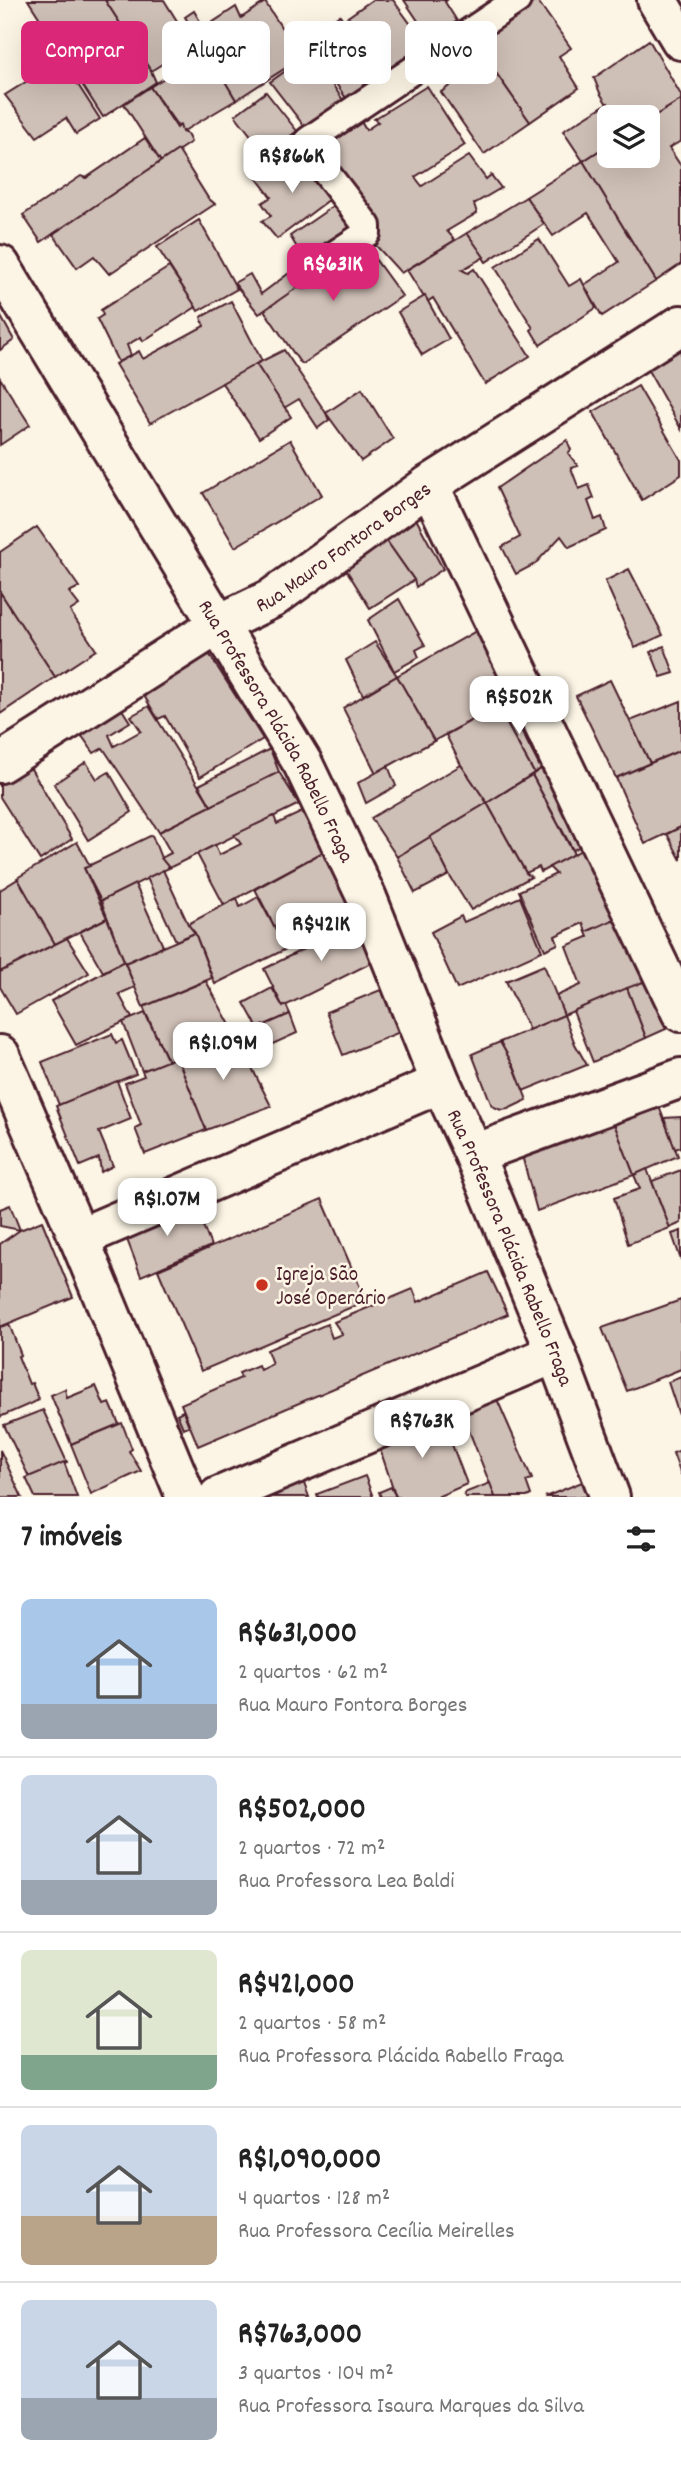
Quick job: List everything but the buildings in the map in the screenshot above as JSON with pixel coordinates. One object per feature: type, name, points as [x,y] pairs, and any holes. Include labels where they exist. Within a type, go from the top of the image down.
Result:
[{"type":"street","points":[[657,0],[681,40]]},
{"type":"street","name":"Rua Professora Plácida Rabello Fraga","points":[[0,265],[303,764],[367,898],[441,1083],[474,1154],[556,1353],[610,1497]]},
{"type":"street","name":"Rua Mauro Fontora Borges","points":[[0,763],[219,624],[271,599],[429,485],[681,325]]},
{"type":"street","points":[[429,485],[681,1012]]},
{"type":"street","points":[[0,1055],[186,1497]]},
{"type":"street","points":[[474,1154],[681,1078]]},
{"type":"street","points":[[79,1238],[441,1083]]},
{"type":"street","points":[[218,1497],[556,1353]]},
{"type":"lane","points":[[305,274],[367,233],[367,226],[311,153],[309,140],[517,0]]},
{"type":"place","name":"Igreja São José Operário","points":[[262,1285]]}]
